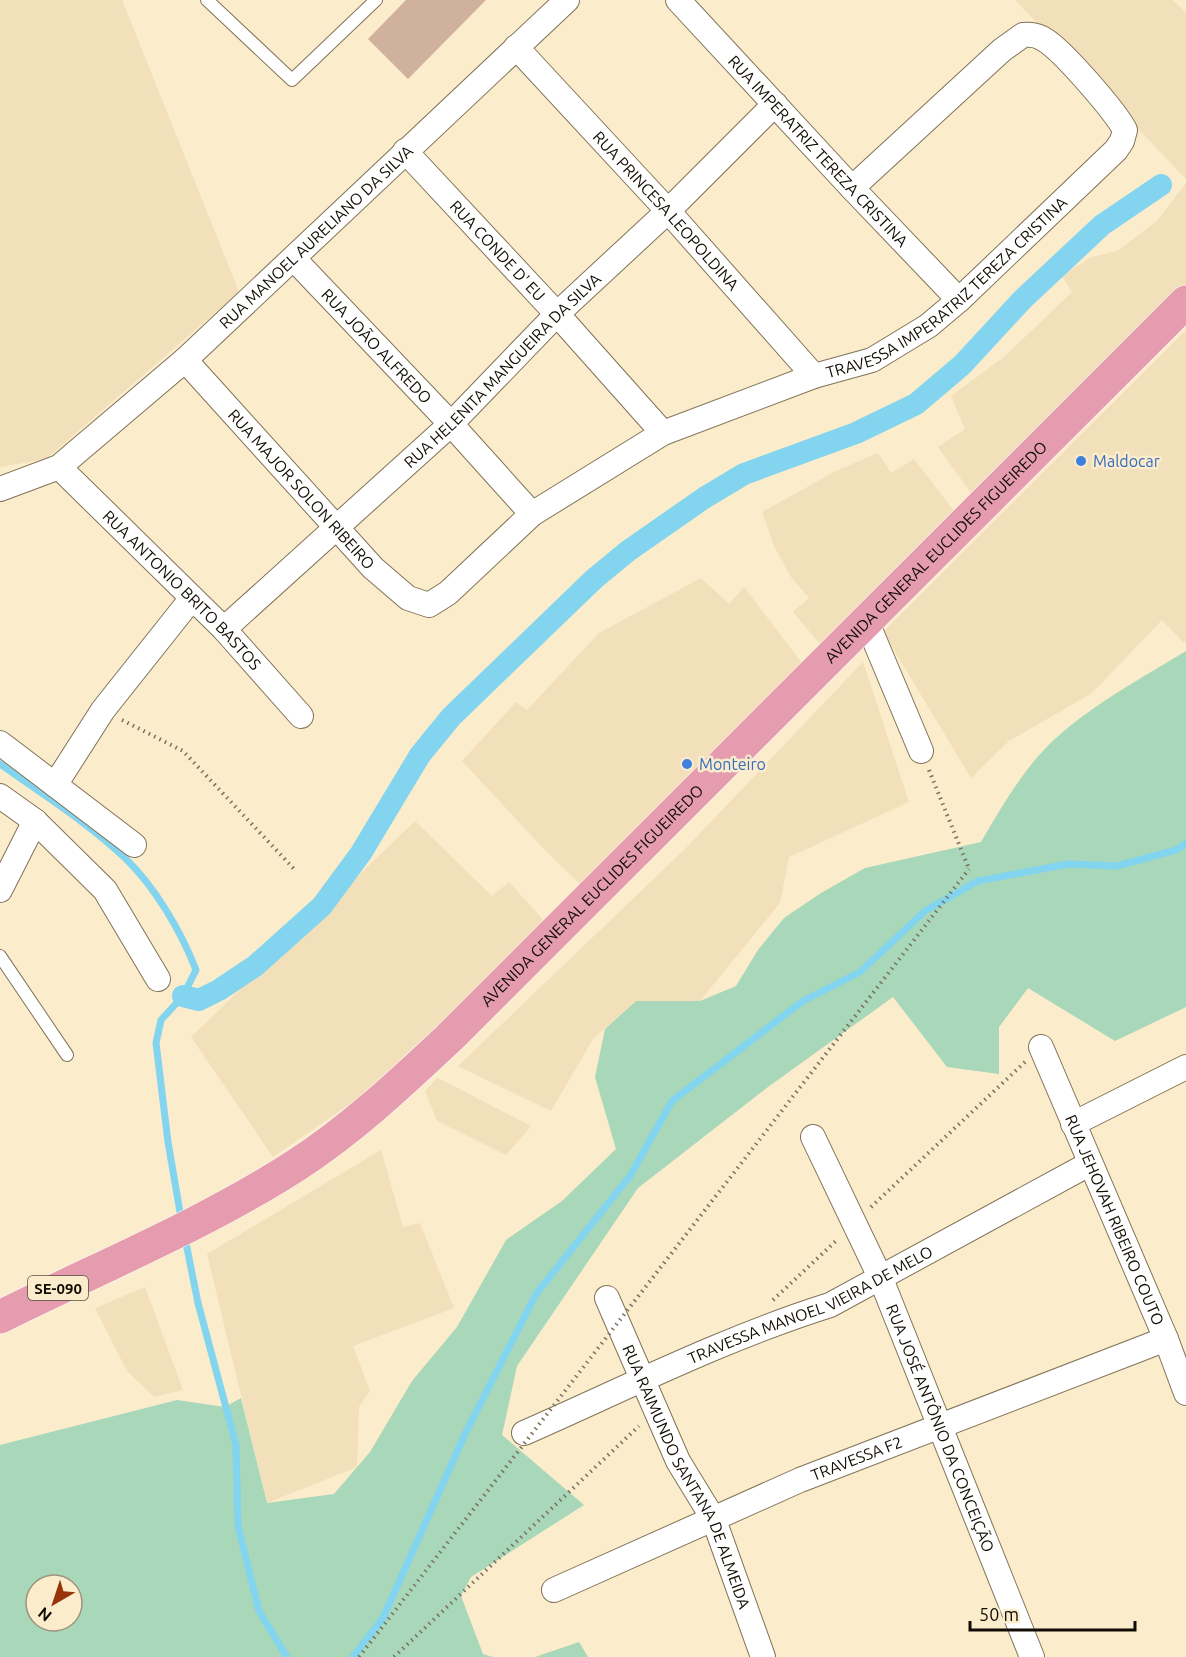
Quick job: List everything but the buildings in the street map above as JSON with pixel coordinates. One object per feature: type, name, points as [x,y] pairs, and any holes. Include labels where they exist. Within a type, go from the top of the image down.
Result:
[{"type":"main road","name":"AVENIDA GENERAL EUCLIDES FIGUEIREDO","points":[[0,1317],[209,1214],[295,1166],[392,1091],[449,1038],[1186,302]]},
{"type":"street","name":"RUA MANOEL AURELIANO DA SILVA","points":[[0,489],[59,467],[185,360],[567,0]]},
{"type":"street","name":"RUA IMPERATRIZ TEREZA CRISTINA","points":[[678,0],[959,300]]},
{"type":"street","name":"TRAVESSA IMPERATRIZ TEREZA CRISTINA","points":[[429,605],[448,593],[532,514],[663,433],[814,376],[872,360],[928,326],[959,300],[1116,150],[1125,130],[1115,115],[1052,45],[1032,34],[1019,37],[852,188]]},
{"type":"street","name":"RUA PRINCESA LEOPOLDINA","points":[[516,47],[668,211],[814,376]]},
{"type":"street","name":"RUA HELENITA MANGUEIRA DA SILVA","points":[[224,629],[451,424],[557,314],[668,211],[775,105]]},
{"type":"street","name":"RUA CONDE D' EU","points":[[405,151],[557,314],[663,433]]},
{"type":"street","name":"RUA JOÃO ALFREDO","points":[[294,259],[451,424],[532,514]]},
{"type":"street","name":"RUA MAJOR SOLON RIBEIRO","points":[[185,360],[392,587],[416,603],[429,605]]},
{"type":"street","name":"RUA ANTONIO BRITO BASTOS","points":[[59,467],[224,629],[301,716]]},
{"type":"street","points":[[55,785],[103,710],[192,598]]},
{"type":"street","points":[[866,620],[921,751]]},
{"type":"street","points":[[0,743],[134,845]]},
{"type":"street","points":[[0,796],[35,821],[105,890],[158,979]]},
{"type":"street","points":[[0,890],[35,821]]},
{"type":"street","name":"RUA JEHOVAH RIBEIRO COUTO","points":[[1041,1047],[1089,1164],[1166,1339],[1186,1392]]},
{"type":"street","points":[[1073,1124],[1186,1067]]},
{"type":"street","name":"RUA JOSÉ ANTÔNIO DA CONCEIÇÃO","points":[[813,1137],[881,1279],[1032,1657]]},
{"type":"street","name":"TRAVESSA MANOEL VIEIRA DE MELO","points":[[524,1433],[800,1314],[830,1305],[1089,1164]]},
{"type":"street","name":"RUA RAIMUNDO SANTANA DE ALMEIDA","points":[[608,1298],[678,1461],[714,1520],[763,1657]]},
{"type":"street","name":"TRAVESSA F2","points":[[554,1590],[829,1468],[941,1428],[1166,1339]]},
{"type":"lane","points":[[207,0],[291,80],[367,3]]},
{"type":"lane","points":[[0,956],[67,1055]]},
{"type":"path","points":[[103,710],[183,751],[296,871]]},
{"type":"path","points":[[359,1657],[969,869],[921,751]]},
{"type":"shaded area","points":[[0,0],[122,0],[239,292],[46,459],[0,467]]},
{"type":"shaded area","points":[[1015,0],[1172,0],[1186,12],[1186,179]]},
{"type":"shaded area","points":[[1186,183],[1186,293],[976,500],[938,447],[965,429],[951,396],[1004,357],[1072,292],[1062,276],[1091,257],[1117,251],[1157,221]]},
{"type":"shaded area","points":[[1186,330],[1186,641],[1183,642],[1162,620],[1092,693],[1009,741],[971,778],[883,632]]},
{"type":"shaded area","points":[[878,453],[891,473],[914,459],[957,515],[820,644],[793,612],[809,598],[791,577],[774,546],[762,512],[836,471]]},
{"type":"shaded area","points":[[701,578],[729,604],[744,587],[802,663],[580,884],[542,847],[462,761],[516,702],[527,710],[599,633]]},
{"type":"shaded area","points":[[863,662],[909,802],[789,857],[780,903],[700,1001],[636,1001],[593,1039],[551,1111],[458,1066],[685,849]]},
{"type":"shaded area","points":[[415,821],[492,896],[509,882],[546,923],[402,1068],[273,1157],[191,1037]]},
{"type":"shaded area","points":[[438,1077],[531,1126],[506,1155],[437,1121],[425,1091]]},
{"type":"shaded area","points":[[381,1150],[403,1227],[420,1223],[454,1308],[353,1346],[370,1391],[359,1407],[357,1467],[267,1503],[207,1254]]},
{"type":"shaded area","points":[[145,1287],[183,1390],[154,1397],[127,1371],[95,1308]]},
{"type":"green space","points":[[1186,651],[1186,1007],[1115,1041],[1028,988],[999,1027],[999,1074],[947,1067],[893,997],[768,1087],[638,1188],[517,1366],[502,1435],[584,1505],[471,1577],[461,1596],[483,1654],[493,1657],[0,1657],[0,1445],[177,1400],[225,1407],[241,1398],[267,1503],[334,1494],[370,1452],[412,1381],[457,1327],[506,1240],[562,1201],[616,1149],[595,1077],[605,1029],[636,1001],[700,1001],[736,986],[758,950],[784,918],[821,893],[865,868],[981,842],[1024,774],[1045,749],[1071,725],[1136,681]]},
{"type":"green space","points":[[579,1642],[588,1657],[535,1657]]},
{"type":"waterway","points":[[183,996],[199,1000],[219,990],[255,966],[322,906],[361,853],[420,755],[451,717],[594,579],[628,551],[704,498],[744,474],[856,433],[916,404],[962,365],[1023,299],[1102,225],[1161,185]]},
{"type":"waterway","points":[[0,764],[95,832],[125,858],[147,882],[166,910],[196,970],[183,996],[161,1020],[156,1043],[168,1142],[181,1218]]},
{"type":"waterway","points":[[353,1657],[383,1618],[465,1434],[536,1294],[630,1176],[672,1101],[803,1001],[860,972],[925,911],[978,881],[1068,864],[1117,866],[1176,850],[1186,843]]},
{"type":"waterway","points":[[185,1238],[198,1303],[236,1445],[238,1526],[259,1611],[287,1657]]},
{"type":"place","name":"Maldocar","points":[[1081,461]]},
{"type":"place","name":"Monteiro","points":[[687,764]]}]
